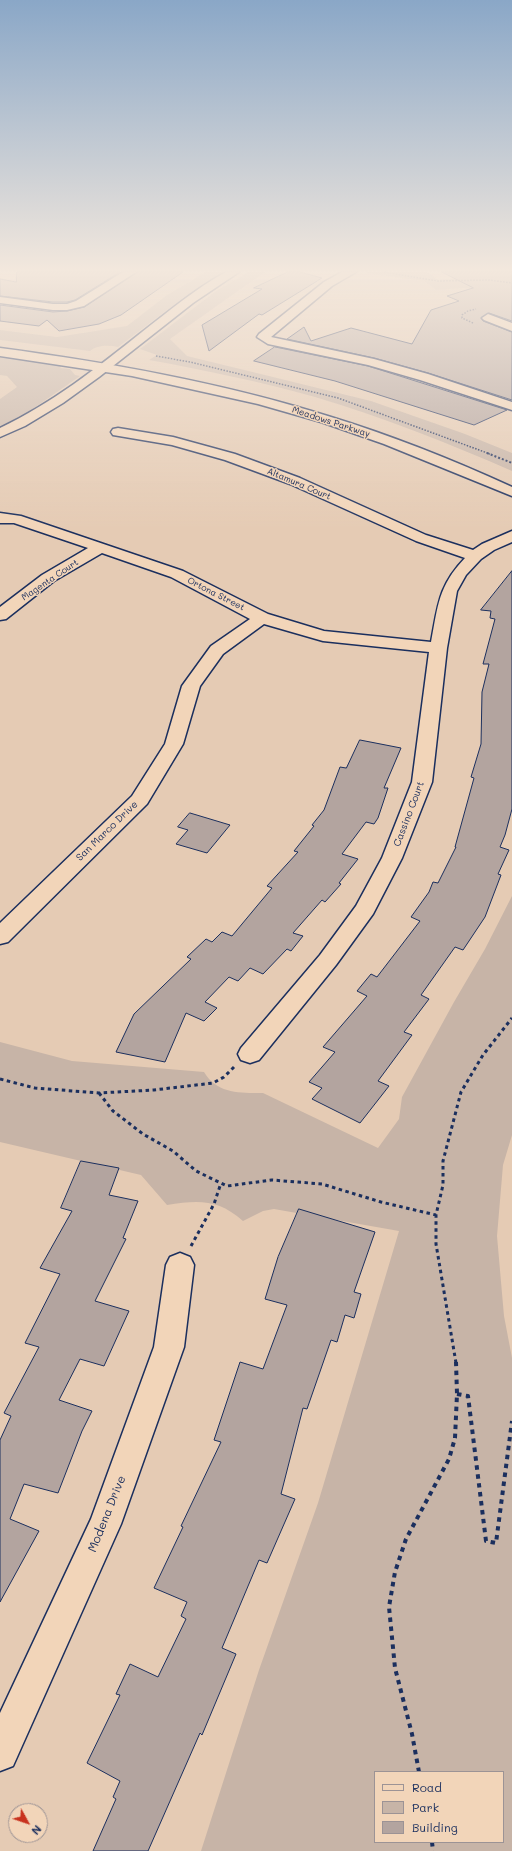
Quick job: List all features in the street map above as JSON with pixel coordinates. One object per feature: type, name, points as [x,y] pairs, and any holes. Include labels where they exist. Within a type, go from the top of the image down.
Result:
[{"type":"street","name":"Meadows Parkway","points":[[47,358],[104,366],[254,398],[332,421],[447,463],[512,492]]},
{"type":"street","points":[[0,433],[62,398],[115,358]]},
{"type":"street","name":"Meadows Parkway","points":[[118,358],[267,390],[347,413],[413,436]]},
{"type":"street","points":[[353,358],[424,377],[512,406]]},
{"type":"street","name":"Altamura Court","points":[[118,432],[173,441],[264,469],[421,538],[475,556]]},
{"type":"street","name":"Ortona Street","points":[[0,518],[16,519],[57,534],[101,546],[177,574],[262,618],[323,636],[438,648]]},
{"type":"street","name":"Cassino Court","points":[[250,1054],[328,960],[365,909],[392,858],[422,782],[438,648],[449,591],[459,573],[475,556],[492,544],[512,536]]},
{"type":"street","name":"Magenta Court","points":[[0,615],[48,578],[101,546]]},
{"type":"street","name":"San Marco Drive","points":[[4,927],[140,800],[174,744],[191,686],[217,650],[262,618]]},
{"type":"street","name":"Modena Drive","points":[[0,1752],[105,1524],[169,1347],[180,1265]]},
{"type":"path","points":[[169,358],[338,398],[512,463]]},
{"type":"path","points":[[419,1771],[412,1734],[395,1668],[389,1607],[395,1572],[406,1539],[449,1459],[455,1438],[457,1394],[456,1355],[436,1244],[436,1215],[443,1185],[443,1161],[461,1092],[483,1055],[512,1018]]},
{"type":"path","points":[[0,1079],[35,1088],[100,1093],[154,1090],[213,1083],[224,1077],[250,1054]]},
{"type":"path","points":[[100,1093],[112,1111],[143,1134],[173,1151],[196,1171],[227,1186],[272,1180],[311,1182],[436,1215]]},
{"type":"path","points":[[180,1265],[211,1209],[221,1183]]},
{"type":"path","points":[[457,1394],[468,1396],[486,1541],[496,1544],[512,1422]]},
{"type":"green space","points":[[0,358],[19,358],[64,364],[60,368],[70,369],[75,375],[80,376],[24,415],[0,426],[0,399],[17,387],[7,376],[0,375]]},
{"type":"green space","points":[[152,358],[197,358],[371,401],[465,434],[512,453],[512,471],[415,431],[315,397],[254,381],[149,360]]},
{"type":"green space","points":[[512,896],[512,1135],[503,1165],[497,1236],[504,1316],[512,1358],[512,1851],[201,1851],[259,1670],[318,1503],[399,1231],[274,1209],[263,1211],[243,1221],[225,1209],[208,1203],[189,1202],[167,1205],[141,1175],[0,1142],[0,1042],[72,1061],[204,1072],[215,1085],[230,1091],[263,1093],[378,1148],[399,1119],[402,1097],[485,949]]},
{"type":"building","points":[[258,358],[331,358],[368,366],[507,410],[474,425],[335,381],[254,361]]},
{"type":"building","points":[[375,358],[512,358],[512,400],[428,373]]},
{"type":"building","points":[[512,571],[512,809],[500,847],[509,850],[498,874],[501,875],[485,917],[463,950],[455,947],[421,995],[429,999],[404,1032],[412,1035],[378,1081],[389,1086],[360,1123],[312,1099],[322,1088],[309,1082],[335,1052],[323,1047],[367,996],[357,991],[371,974],[377,977],[420,921],[411,917],[429,892],[433,882],[438,883],[456,847],[474,778],[471,777],[481,744],[482,692],[489,664],[483,664],[495,619],[490,618],[491,611],[481,610]]},
{"type":"building","points":[[360,740],[401,748],[384,788],[388,788],[378,818],[374,824],[366,822],[342,854],[358,859],[339,883],[341,884],[325,902],[322,900],[293,933],[303,936],[291,951],[287,949],[263,974],[250,968],[238,981],[229,977],[205,1002],[217,1008],[204,1021],[186,1013],[165,1062],[116,1052],[134,1014],[191,959],[187,957],[206,939],[212,942],[222,932],[232,936],[272,888],[267,886],[298,852],[294,851],[314,826],[312,825],[324,810],[340,767],[346,768]]},
{"type":"building","points":[[190,813],[230,825],[207,853],[176,844],[188,830],[178,827]]},
{"type":"building","points":[[81,1161],[119,1168],[109,1195],[138,1201],[123,1238],[126,1239],[95,1301],[129,1311],[104,1366],[80,1359],[59,1400],[92,1411],[82,1431],[58,1493],[24,1484],[10,1519],[39,1531],[0,1602],[0,1440],[11,1416],[4,1413],[39,1347],[25,1343],[60,1274],[40,1268],[72,1211],[61,1208]]},
{"type":"building","points":[[299,1209],[375,1232],[354,1292],[361,1294],[354,1318],[345,1315],[337,1342],[331,1340],[307,1409],[303,1408],[281,1494],[295,1499],[267,1563],[259,1560],[222,1648],[236,1654],[202,1735],[200,1733],[148,1851],[93,1851],[116,1799],[113,1797],[120,1781],[87,1763],[120,1695],[116,1694],[130,1664],[158,1677],[186,1619],[181,1616],[187,1602],[154,1588],[183,1527],[181,1526],[221,1442],[214,1440],[240,1362],[263,1369],[287,1305],[265,1299],[278,1257]]}]
